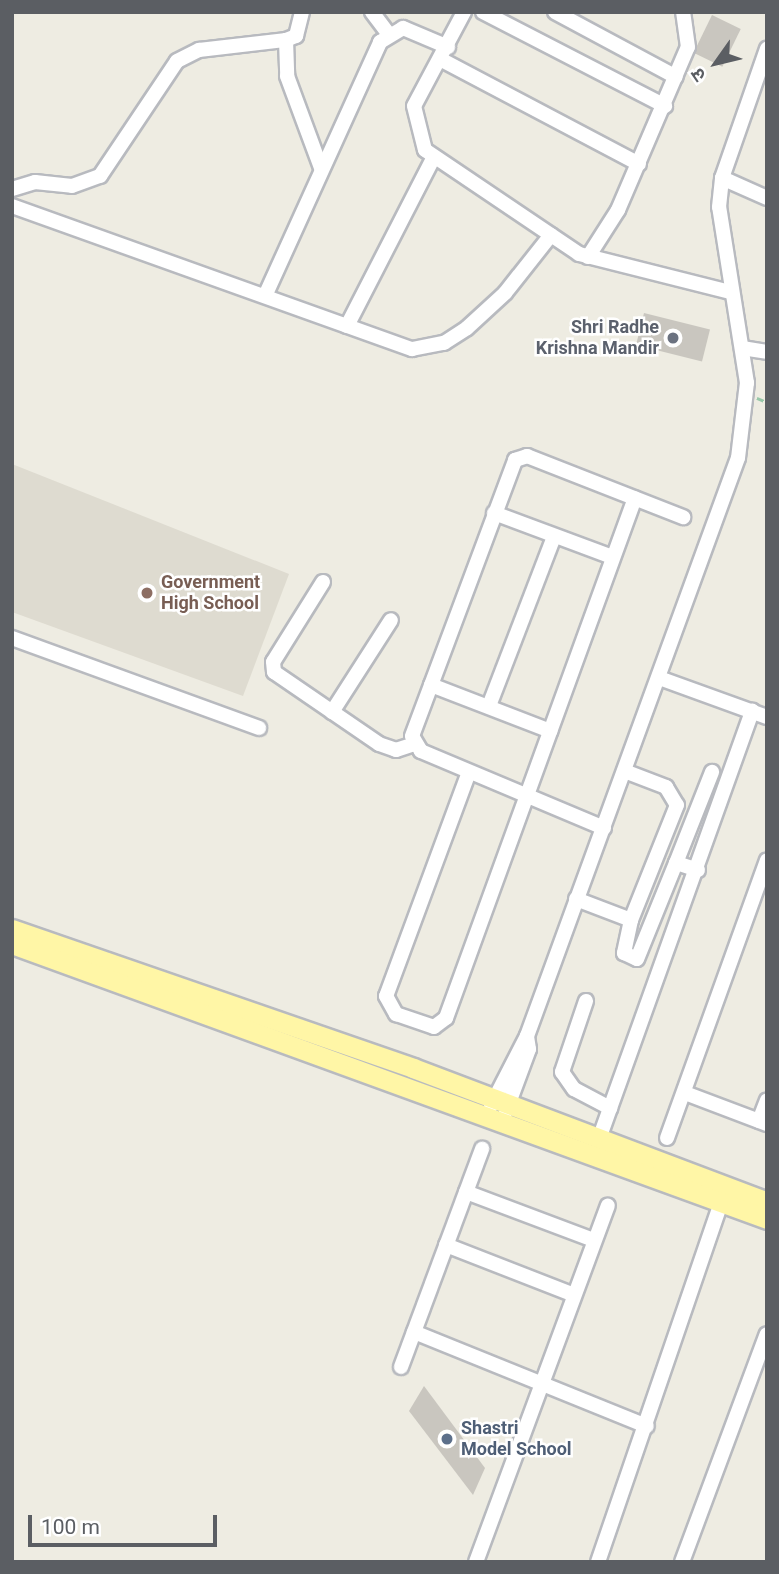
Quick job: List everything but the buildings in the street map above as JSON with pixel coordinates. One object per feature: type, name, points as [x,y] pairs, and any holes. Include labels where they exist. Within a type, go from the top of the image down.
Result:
[{"type":"main road","points":[[12,929],[501,1101],[599,1139],[724,1194],[767,1219]]},
{"type":"main road","points":[[12,944],[494,1120],[724,1194],[767,1202]]},
{"type":"street","points":[[12,189],[35,182],[72,186],[100,176],[165,72],[187,54],[286,40],[296,36],[302,12]]},
{"type":"street","points":[[372,12],[388,33]]},
{"type":"street","points":[[464,12],[412,115],[418,139],[434,157],[551,236],[588,257],[625,261],[730,292]]},
{"type":"street","points":[[484,12],[665,106]]},
{"type":"street","points":[[555,12],[676,77]]},
{"type":"street","points":[[588,257],[639,164],[665,106],[690,36],[684,12]]},
{"type":"street","points":[[265,296],[321,168],[388,33],[403,28],[639,164]]},
{"type":"street","points":[[286,40],[287,76],[321,168]]},
{"type":"street","points":[[494,1120],[662,679],[738,458],[746,422],[742,348],[721,231],[722,178],[767,49]]},
{"type":"street","points":[[348,326],[434,157]]},
{"type":"street","points":[[722,178],[767,198]]},
{"type":"street","points":[[12,206],[412,349],[444,343],[505,293],[551,236]]},
{"type":"street","points":[[742,348],[767,352]]},
{"type":"street","points":[[414,744],[431,685],[494,513],[521,456],[683,517]]},
{"type":"street","points":[[469,772],[386,996],[396,1014],[438,1027],[446,1018],[635,498]]},
{"type":"street","points":[[494,513],[612,557]]},
{"type":"street","points":[[489,706],[554,537]]},
{"type":"street","points":[[323,582],[274,672],[388,748],[414,744],[469,772],[604,828]]},
{"type":"street","points":[[332,712],[391,620]]},
{"type":"street","points":[[12,638],[259,728]]},
{"type":"street","points":[[599,1139],[698,870],[760,714],[662,679]]},
{"type":"street","points":[[431,685],[550,731]]},
{"type":"street","points":[[627,772],[666,787],[677,805],[631,920],[624,953],[633,960],[712,772]]},
{"type":"street","points":[[667,1138],[767,860]]},
{"type":"street","points":[[676,863],[698,870]]},
{"type":"street","points":[[576,899],[631,920]]},
{"type":"street","points":[[586,1001],[562,1072],[574,1089],[610,1108]]},
{"type":"street","points":[[685,1093],[763,1123],[767,1100]]},
{"type":"street","points":[[401,1367],[482,1149]]},
{"type":"street","points":[[466,1192],[594,1240]]},
{"type":"street","points":[[598,1562],[647,1426],[724,1194]]},
{"type":"street","points":[[476,1562],[608,1206]]},
{"type":"street","points":[[446,1245],[574,1295]]},
{"type":"street","points":[[414,1332],[647,1426]]},
{"type":"street","points":[[682,1562],[767,1334]]},
{"type":"shaded area","name":"Government High School","points":[[12,464],[289,574],[243,696],[12,612]]},
{"type":"place","name":"Shri Radhe Krishna Mandir","points":[[673,338]]},
{"type":"place","name":"Government High School","points":[[147,593]]},
{"type":"place","name":"Shastri Model School","points":[[447,1439]]}]
